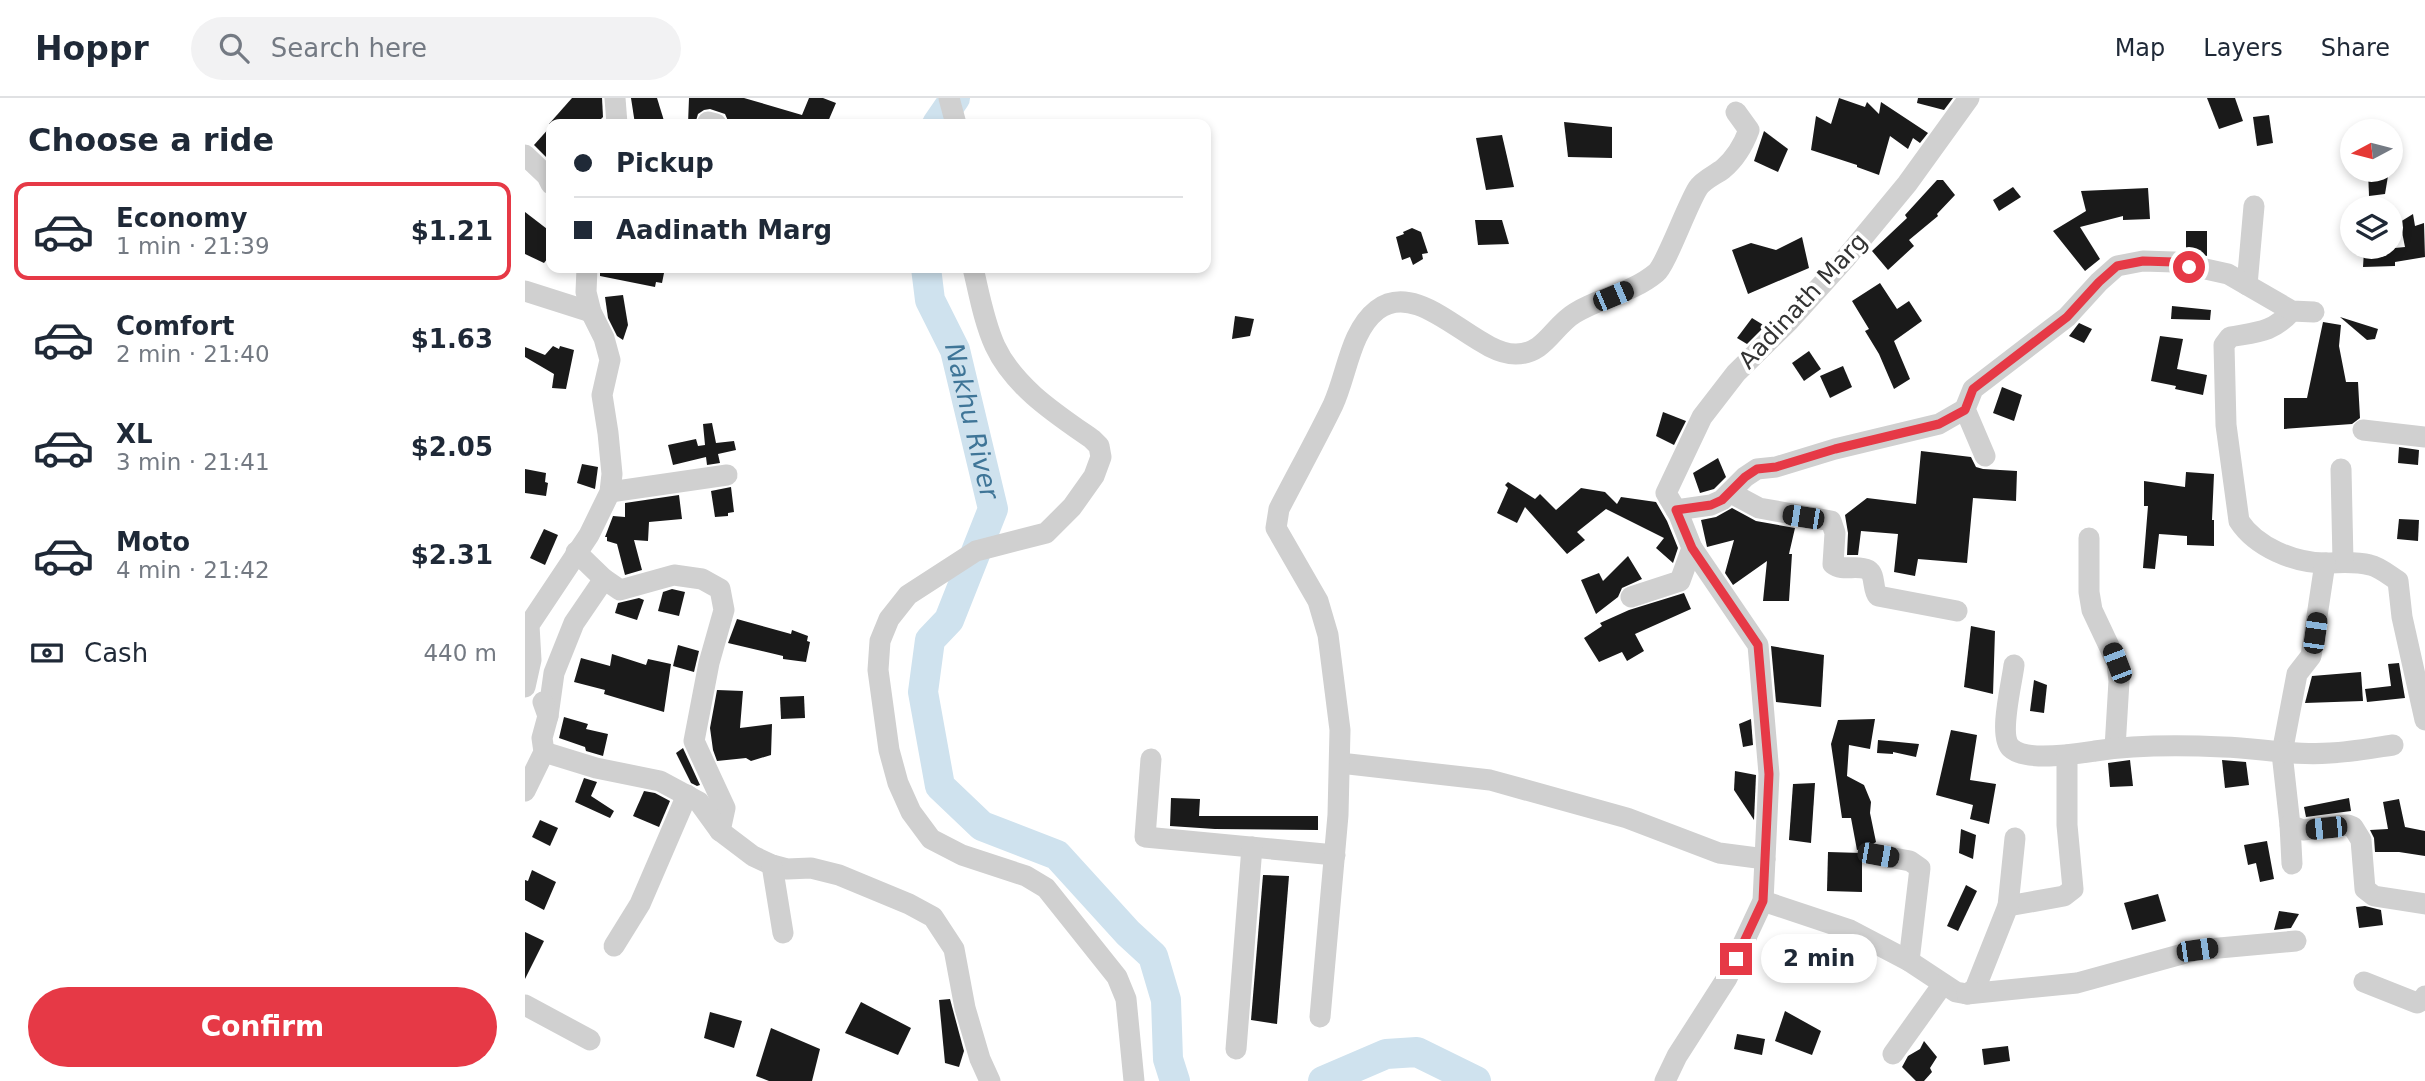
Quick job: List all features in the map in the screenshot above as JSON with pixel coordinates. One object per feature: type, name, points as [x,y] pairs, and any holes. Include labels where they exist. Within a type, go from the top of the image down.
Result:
[{"type":"street","points":[[615,98],[617,119]]},
{"type":"street","points":[[949,98],[955,119]]},
{"type":"street","name":"Aadinath Marg","points":[[1678,512],[1666,493],[1702,417],[1736,373],[1789,321],[1845,259],[1907,184],[1969,98]]},
{"type":"street","points":[[1320,1017],[1335,855],[1340,730],[1328,635],[1318,601],[1276,528],[1279,509],[1334,402],[1359,331],[1379,308],[1401,300],[1437,313],[1499,352],[1529,353],[1542,345],[1573,313],[1633,288],[1658,272],[1700,185],[1724,168],[1741,150],[1749,130],[1736,112]]},
{"type":"street","points":[[525,155],[546,175]]},
{"type":"street","points":[[2247,285],[2255,206]]},
{"type":"street","points":[[1665,1081],[1677,1056],[1727,978],[1763,901],[1769,774],[1758,645],[1692,548],[1678,512],[1722,500],[1757,469],[1776,467],[1835,449],[1939,424],[1965,410],[1973,389],[2067,317],[2117,266],[2143,261],[2174,262],[2228,274],[2292,311],[2315,312]]},
{"type":"street","points":[[548,716],[531,660],[527,624],[596,523],[610,492],[612,474],[602,396],[610,360],[616,347],[591,312],[586,292],[587,273]]},
{"type":"street","points":[[974,273],[995,346],[1009,369],[1045,406],[1092,439],[1098,446],[1101,457],[1094,476],[1072,507],[1046,533],[976,551],[908,595],[889,619],[880,642],[878,670],[889,750],[898,783],[911,812],[931,839],[962,855],[1025,876],[1046,888],[1117,977],[1126,999],[1134,1081]]},
{"type":"street","points":[[525,291],[591,312]]},
{"type":"street","points":[[2292,311],[2280,324],[2264,331],[2230,337],[2224,345],[2226,425],[2239,520],[2248,534],[2288,557],[2373,565],[2398,581],[2402,617],[2425,720]]},
{"type":"street","points":[[1965,410],[1985,456]]},
{"type":"street","points":[[2363,430],[2425,436]]},
{"type":"street","points":[[2293,864],[2282,753],[2297,674],[2311,656],[2334,562],[2341,469]]},
{"type":"street","points":[[610,492],[727,475]]},
{"type":"street","points":[[1731,493],[1759,508],[1831,522],[1835,533],[1833,564],[1838,568],[1865,569],[1870,572],[1873,591],[1878,596],[1957,611]]},
{"type":"street","points":[[2089,538],[2089,592],[2092,610],[2117,663],[2119,681],[2115,748]]},
{"type":"street","points":[[1631,597],[1680,581],[1692,548]]},
{"type":"street","points":[[576,552],[604,579],[620,590],[674,575],[702,579],[720,589],[724,610],[709,663],[694,741],[725,808],[720,831]]},
{"type":"street","points":[[525,791],[544,752],[542,738],[554,673],[574,624],[604,579]]},
{"type":"street","points":[[525,687],[531,660]]},
{"type":"street","points":[[2014,665],[2005,734],[2008,745],[2016,752],[2067,755],[2115,748],[2223,747],[2329,754],[2393,745]]},
{"type":"street","points":[[544,752],[596,768],[660,781],[699,802],[720,831],[753,856],[787,869],[811,868],[839,874],[933,917],[954,949],[965,1008],[980,1059],[990,1081]]},
{"type":"street","points":[[2008,906],[2064,896],[2073,889],[2067,825],[2067,755]]},
{"type":"street","points":[[1151,759],[1145,836],[1335,855]]},
{"type":"street","points":[[1340,763],[1490,780],[1627,818],[1719,853],[1765,859]]},
{"type":"street","points":[[614,946],[641,904],[687,795]]},
{"type":"street","points":[[2290,825],[2303,830],[2348,825],[2353,827],[2361,840],[2365,889],[2374,896],[2425,904]]},
{"type":"street","points":[[1967,994],[1975,989],[2008,906],[2015,838]]},
{"type":"street","points":[[1236,1049],[1252,847]]},
{"type":"street","points":[[1878,855],[1910,861],[1920,868],[1909,961]]},
{"type":"street","points":[[772,865],[783,933]]},
{"type":"street","points":[[1763,901],[1850,930],[1909,961],[1956,992],[1967,994],[2077,984],[2197,950],[2296,941]]},
{"type":"street","points":[[2364,982],[2417,1003],[2425,996]]},
{"type":"street","points":[[1893,1054],[1943,984]]},
{"type":"street","points":[[525,1005],[590,1040]]},
{"type":"building","points":[[572,98],[602,98],[601,119],[553,119]]},
{"type":"building","points":[[631,98],[657,98],[663,119],[634,119]]},
{"type":"building","points":[[689,98],[744,98],[802,115],[809,98],[823,98],[836,103],[829,119],[727,119],[725,114],[710,109],[698,114],[696,119],[688,119]]},
{"type":"building","points":[[1839,98],[1865,107],[1867,102],[1879,114],[1881,102],[1928,133],[1920,143],[1913,138],[1908,149],[1890,136],[1879,175],[1811,150],[1816,116],[1831,124]]},
{"type":"building","points":[[1918,98],[1953,98],[1944,110],[1917,103]]},
{"type":"building","points":[[2207,98],[2235,98],[2243,121],[2219,129]]},
{"type":"building","points":[[2269,115],[2273,143],[2257,146],[2253,117]]},
{"type":"building","points":[[1564,122],[1612,127],[1612,158],[1568,157]]},
{"type":"building","points":[[1764,131],[1788,149],[1778,172],[1754,161]]},
{"type":"building","points":[[546,132],[546,157],[534,145]]},
{"type":"building","points":[[1502,135],[1514,187],[1486,190],[1476,138]]},
{"type":"building","points":[[1937,180],[1943,180],[1955,195],[1938,216],[1909,240],[1914,246],[1888,270],[1872,251],[1907,218],[1905,215]]},
{"type":"building","points":[[2368,182],[2387,182],[2385,194],[2369,196]]},
{"type":"building","points":[[2013,187],[2021,197],[1999,211],[1993,200]]},
{"type":"building","points":[[2148,188],[2150,219],[2123,220],[2123,216],[2080,227],[2100,259],[2085,271],[2053,231],[2086,211],[2081,191]]},
{"type":"building","points":[[525,212],[546,228],[546,260],[544,263],[525,254]]},
{"type":"building","points":[[2413,214],[2415,226],[2424,223],[2425,257],[2395,262],[2395,266],[2363,267],[2364,259],[2403,259],[2403,220]]},
{"type":"building","points":[[1475,220],[1502,220],[1509,244],[1478,245]]},
{"type":"building","points":[[1412,228],[1421,232],[1428,253],[1422,254],[1423,259],[1413,265],[1410,257],[1402,260],[1396,237]]},
{"type":"building","points":[[2186,231],[2207,231],[2207,256],[2186,251]]},
{"type":"building","points":[[1802,237],[1809,268],[1748,294],[1732,250],[1751,243],[1776,250]]},
{"type":"building","points":[[600,273],[664,273],[662,283],[656,282],[655,287],[600,276]]},
{"type":"building","points":[[1880,283],[1897,309],[1909,301],[1922,321],[1894,341],[1910,379],[1894,389],[1879,354],[1865,331],[1869,329],[1852,301]]},
{"type":"building","points":[[623,295],[628,325],[623,340],[617,336],[608,318],[605,297]]},
{"type":"building","points":[[2172,306],[2211,310],[2210,320],[2171,319]]},
{"type":"building","points":[[1235,316],[1254,319],[1250,336],[1232,339]]},
{"type":"building","points":[[2340,317],[2378,329],[2375,339],[2367,340]]},
{"type":"building","points":[[1752,318],[1765,326],[1747,344],[1737,338]]},
{"type":"building","points":[[2323,322],[2341,325],[2339,346],[2346,382],[2358,382],[2360,418],[2352,424],[2284,429],[2284,398],[2307,398]]},
{"type":"building","points":[[2079,323],[2092,329],[2084,343],[2069,336]]},
{"type":"building","points":[[2160,336],[2183,339],[2177,369],[2207,375],[2203,395],[2151,381]]},
{"type":"building","points":[[553,346],[574,350],[566,389],[552,388],[554,374],[525,357],[525,347],[545,355]]},
{"type":"building","points":[[1809,351],[1821,369],[1804,381],[1792,363]]},
{"type":"building","points":[[1843,366],[1852,387],[1830,398],[1820,376]]},
{"type":"building","points":[[2002,387],[2022,395],[2014,421],[1993,413]]},
{"type":"building","points":[[1663,412],[1686,421],[1674,445],[1656,436]]},
{"type":"building","points":[[712,423],[716,443],[734,441],[736,450],[718,454],[720,463],[707,465],[706,457],[673,465],[668,445],[696,439],[698,446],[705,445],[703,424]]},
{"type":"building","points":[[2399,447],[2419,450],[2418,465],[2398,463]]},
{"type":"building","points":[[1921,451],[1971,457],[1976,467],[1983,469],[2017,471],[2016,501],[1973,498],[1967,563],[1918,559],[1915,576],[1894,572],[1898,534],[1861,531],[1858,555],[1847,555],[1845,515],[1867,498],[1916,504]]},
{"type":"building","points":[[1718,458],[1726,477],[1714,489],[1700,493],[1693,473]]},
{"type":"building","points":[[582,464],[598,467],[595,489],[577,483]]},
{"type":"building","points":[[525,469],[546,473],[546,496],[525,493]]},
{"type":"building","points":[[2186,472],[2214,474],[2214,546],[2187,545],[2187,536],[2159,534],[2155,569],[2143,568],[2148,506],[2144,506],[2144,481],[2185,487]]},
{"type":"building","points":[[1508,482],[1535,499],[1540,494],[1556,510],[1581,488],[1605,492],[1617,504],[1621,497],[1656,502],[1678,548],[1673,563],[1656,548],[1664,538],[1606,509],[1577,532],[1585,540],[1567,554],[1525,507],[1517,523],[1497,513]]},
{"type":"building","points":[[731,487],[734,512],[728,513],[728,516],[715,517],[711,491]]},
{"type":"building","points":[[679,495],[682,519],[649,522],[648,541],[634,540],[642,570],[625,575],[617,544],[607,541],[605,537],[613,516],[625,517],[625,503]]},
{"type":"building","points":[[1732,508],[1756,521],[1795,528],[1789,554],[1792,554],[1789,601],[1763,601],[1767,561],[1733,585],[1725,573],[1734,540],[1707,547],[1701,520],[1716,517]]},
{"type":"building","points":[[2399,519],[2419,520],[2418,541],[2397,539]]},
{"type":"building","points":[[544,529],[558,535],[545,565],[530,558]]},
{"type":"building","points":[[1628,556],[1642,579],[1622,588],[1618,597],[1596,614],[1581,580],[1599,573],[1603,581]]},
{"type":"building","points":[[672,589],[685,592],[679,616],[658,611],[663,592]]},
{"type":"building","points":[[1684,593],[1691,609],[1635,634],[1644,651],[1627,661],[1622,652],[1599,662],[1584,638],[1602,626],[1600,623],[1629,610]]},
{"type":"building","points":[[639,598],[644,600],[637,620],[615,613],[618,603]]},
{"type":"building","points":[[737,619],[791,634],[792,630],[808,636],[807,641],[810,642],[806,662],[783,659],[783,656],[728,643]]},
{"type":"building","points":[[1971,626],[1995,631],[1993,694],[1964,687]]},
{"type":"building","points":[[678,645],[699,651],[694,672],[673,666]]},
{"type":"building","points":[[1771,646],[1824,655],[1821,707],[1776,702]]},
{"type":"building","points":[[612,654],[646,665],[648,659],[671,664],[664,712],[604,694],[605,690],[574,682],[581,658],[610,666]]},
{"type":"building","points":[[2399,663],[2405,698],[2367,702],[2365,689],[2391,686],[2388,664]]},
{"type":"building","points":[[2361,672],[2363,701],[2305,703],[2312,676]]},
{"type":"building","points":[[2034,680],[2047,685],[2044,713],[2030,711]]},
{"type":"building","points":[[717,690],[743,691],[740,728],[772,724],[771,755],[751,761],[746,758],[717,761],[710,728]]},
{"type":"building","points":[[804,696],[805,718],[781,719],[780,697]]},
{"type":"building","points":[[564,717],[588,724],[586,729],[608,734],[603,756],[559,738]]},
{"type":"building","points":[[1751,719],[1753,745],[1743,747],[1739,724]]},
{"type":"building","points":[[1875,719],[1870,749],[1849,745],[1847,776],[1864,785],[1871,802],[1870,813],[1876,842],[1857,850],[1851,818],[1842,818],[1831,744],[1838,720]]},
{"type":"building","points":[[1951,730],[1977,735],[1970,780],[1996,784],[1989,824],[1970,819],[1973,805],[1936,795]]},
{"type":"building","points":[[1878,740],[1919,744],[1916,757],[1893,752],[1877,753]]},
{"type":"building","points":[[683,748],[700,785],[691,783],[676,753]]},
{"type":"building","points":[[2130,760],[2133,786],[2110,787],[2108,763]]},
{"type":"building","points":[[2222,760],[2246,762],[2249,785],[2225,788]]},
{"type":"building","points":[[1735,771],[1756,775],[1754,820],[1734,790]]},
{"type":"building","points":[[584,778],[597,782],[591,796],[614,811],[610,818],[575,802]]},
{"type":"building","points":[[1815,783],[1811,843],[1789,840],[1793,784]]},
{"type":"building","points":[[644,791],[670,801],[659,827],[633,816]]},
{"type":"building","points":[[1171,798],[1200,799],[1199,816],[1318,816],[1318,830],[1170,826]]},
{"type":"building","points":[[2349,798],[2351,811],[2306,817],[2304,807]]},
{"type":"building","points":[[2399,799],[2405,827],[2425,831],[2425,856],[2375,852],[2374,838],[2370,830],[2388,829],[2383,802]]},
{"type":"building","points":[[540,820],[558,828],[550,846],[532,837]]},
{"type":"building","points":[[1961,829],[1976,835],[1973,859],[1959,853]]},
{"type":"building","points":[[2267,841],[2274,879],[2260,882],[2256,863],[2248,865],[2244,845]]},
{"type":"building","points":[[1828,852],[1862,853],[1862,892],[1827,891]]},
{"type":"building","points":[[532,870],[556,882],[544,910],[525,900],[525,880],[528,881]]},
{"type":"building","points":[[1263,875],[1289,876],[1277,1024],[1251,1020]]},
{"type":"building","points":[[1966,885],[1977,891],[1958,931],[1947,926]]},
{"type":"building","points":[[2158,894],[2166,921],[2132,930],[2124,903]]},
{"type":"building","points":[[2356,907],[2381,910],[2383,925],[2359,928]]},
{"type":"building","points":[[2279,911],[2299,914],[2291,928],[2274,930]]},
{"type":"building","points":[[525,932],[544,941],[525,979]]},
{"type":"building","points":[[950,999],[964,1051],[959,1067],[945,1063],[939,1000]]},
{"type":"building","points":[[861,1002],[911,1028],[898,1055],[845,1033]]},
{"type":"building","points":[[1785,1011],[1821,1031],[1812,1055],[1775,1041]]},
{"type":"building","points":[[710,1012],[742,1021],[734,1048],[704,1038]]},
{"type":"building","points":[[771,1028],[820,1049],[812,1081],[769,1081],[756,1076]]},
{"type":"building","points":[[1737,1034],[1765,1039],[1762,1055],[1734,1049]]},
{"type":"building","points":[[1924,1041],[1937,1057],[1930,1068],[1932,1072],[1924,1081],[1916,1081],[1902,1067],[1908,1056],[1920,1049]]},
{"type":"building","points":[[2008,1046],[2010,1061],[1984,1065],[1982,1049]]},
{"type":"waterway","name":"Nakhu River","points":[[940,119],[955,98]]},
{"type":"waterway","name":"Nakhu River","points":[[927,273],[930,300],[955,350],[993,509],[949,620],[930,640],[923,692],[940,786],[982,826],[1057,855],[1128,933],[1153,956],[1166,1000],[1168,1059],[1175,1081]]},
{"type":"waterway","name":"Nakhu River","points":[[1323,1081],[1386,1054],[1417,1052],[1476,1081]]},
{"type":"route","points":[[1736,959],[1763,901],[1769,774],[1758,645],[1692,548],[1676,510],[1711,505],[1722,500],[1757,469],[1776,467],[1835,449],[1939,424],[1965,410],[1973,389],[2067,317],[2117,266],[2143,261],[2174,262],[2189,267]]}]
